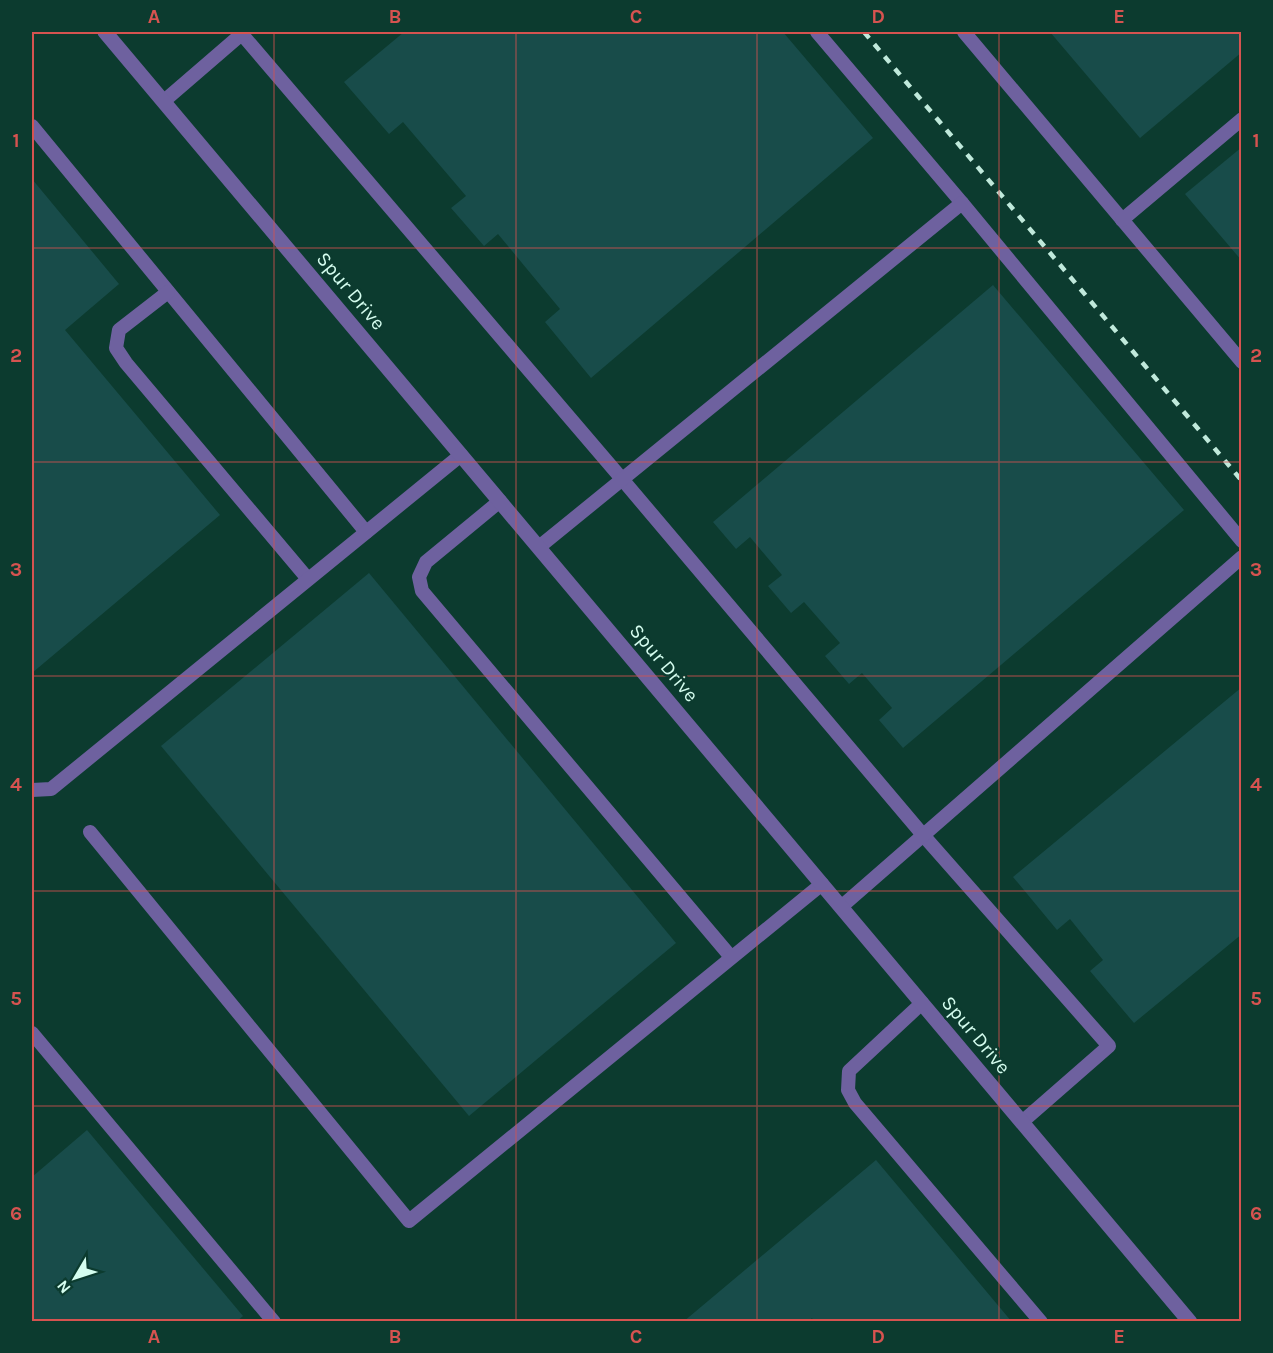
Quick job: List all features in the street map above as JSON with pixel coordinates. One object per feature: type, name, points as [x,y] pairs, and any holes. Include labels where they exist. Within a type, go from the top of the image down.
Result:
[{"type":"street","name":"Spur Drive","points":[[105,32],[1190,1322]]},
{"type":"lane","points":[[164,101],[242,32],[924,835],[1109,1046],[1022,1122]]},
{"type":"lane","points":[[817,32],[1242,541]]},
{"type":"lane","points":[[964,32],[1242,362]]},
{"type":"lane","points":[[1122,220],[1242,119]]},
{"type":"lane","points":[[32,126],[366,532]]},
{"type":"lane","points":[[539,547],[962,203]]},
{"type":"lane","points":[[168,292],[119,330],[116,348],[126,363],[308,579]]},
{"type":"lane","points":[[32,790],[51,789],[461,455]]},
{"type":"lane","points":[[500,501],[426,562],[419,577],[422,591],[731,957]]},
{"type":"lane","points":[[841,907],[1242,557]]},
{"type":"lane","points":[[90,832],[409,1221],[822,884]]},
{"type":"lane","points":[[922,1003],[849,1071],[848,1090],[855,1103],[1041,1322]]},
{"type":"lane","points":[[32,1032],[37,1050],[274,1322]]},
{"type":"building","points":[[404,32],[783,32],[873,138],[591,378],[545,322],[560,309],[498,234],[484,246],[451,208],[466,196],[403,122],[389,134],[344,82]]},
{"type":"building","points":[[1050,32],[1242,32],[1242,52],[1140,138]]},
{"type":"building","points":[[1242,147],[1242,261],[1185,194]]},
{"type":"building","points":[[32,179],[119,284],[65,330],[220,515],[32,673]]},
{"type":"building","points":[[993,285],[1184,510],[903,748],[879,720],[892,708],[862,673],[849,684],[825,656],[840,643],[804,602],[791,613],[768,586],[782,575],[750,537],[736,549],[713,522]]},
{"type":"building","points":[[369,573],[676,943],[469,1116],[161,746]]},
{"type":"building","points":[[1242,687],[1242,934],[1134,1023],[1090,971],[1103,960],[1070,919],[1057,930],[1013,877]]},
{"type":"building","points":[[87,1130],[243,1316],[236,1322],[32,1322],[32,1177]]},
{"type":"building","points":[[876,1160],[1012,1322],[814,1322],[812,1318],[808,1322],[683,1322]]},
{"type":"railway","points":[[864,32],[1242,481]]}]
